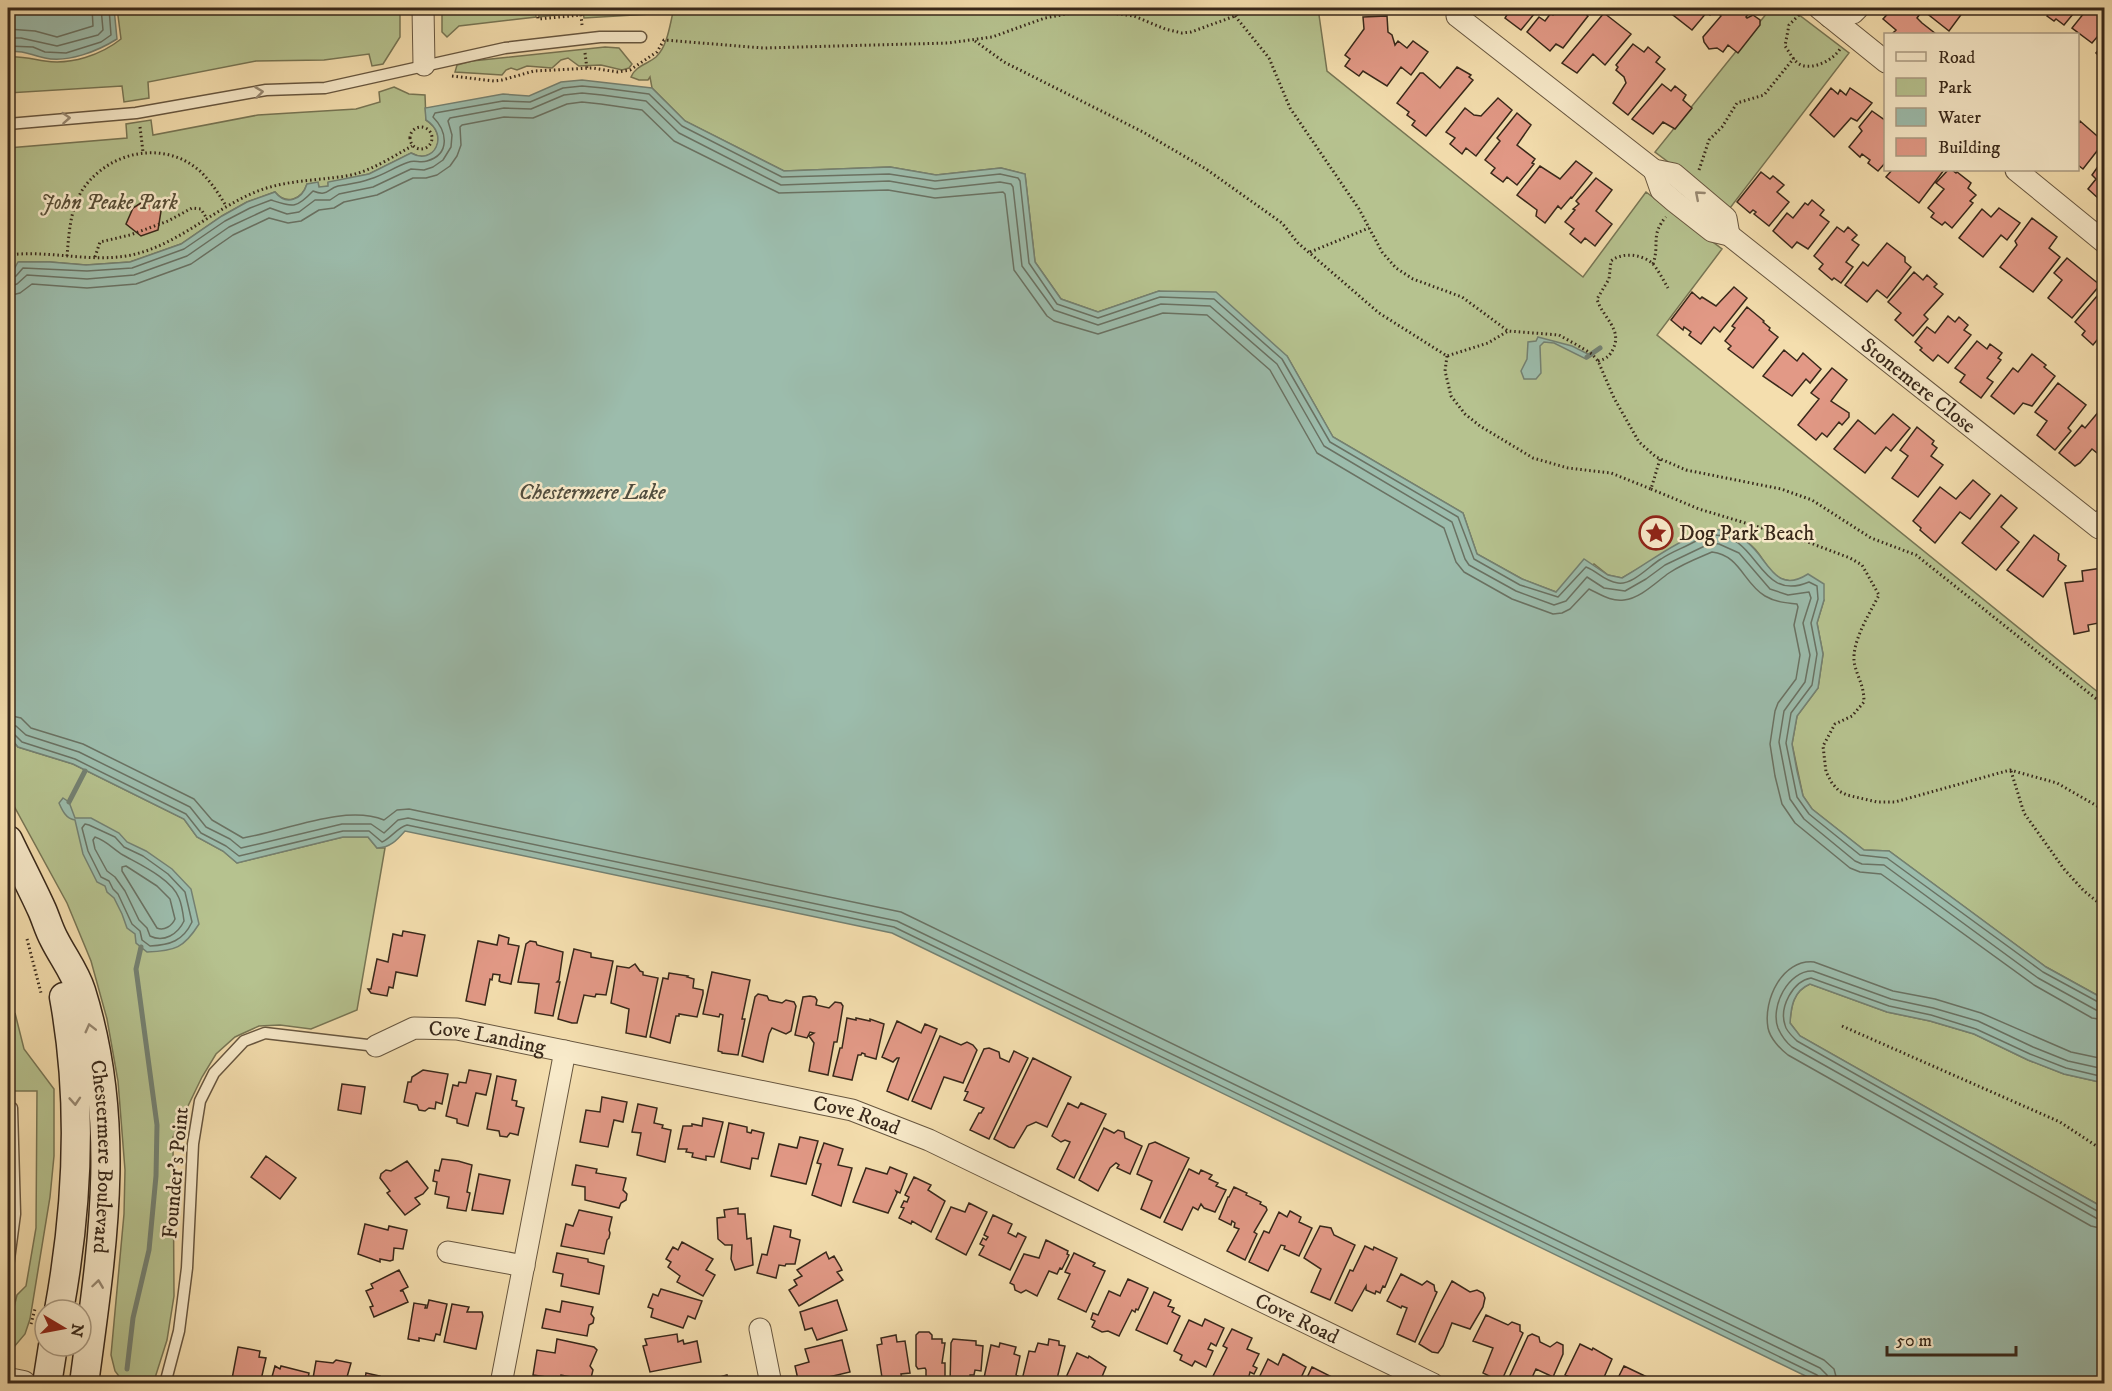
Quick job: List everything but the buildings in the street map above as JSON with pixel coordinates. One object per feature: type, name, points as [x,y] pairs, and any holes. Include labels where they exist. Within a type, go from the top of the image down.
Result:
[{"type":"main road","name":"Chestermere Boulevard","points":[[8,840],[81,991],[100,1070],[105,1108],[107,1155],[100,1265],[84,1383]]},
{"type":"main road","name":"Chestermere Boulevard","points":[[51,1298],[74,1210],[76,1112],[71,1036],[54,939]]},
{"type":"main road","points":[[47,1383],[51,1358]]},
{"type":"street","points":[[423,8],[424,65]]},
{"type":"street","name":"Stonemere Close","points":[[1464,8],[1457,16],[1654,170],[1661,190],[1668,196],[1712,231],[1729,235],[2099,528],[2104,519]]},
{"type":"street","points":[[1820,12],[1853,13],[1858,8]]},
{"type":"street","points":[[1820,12],[1884,60]]},
{"type":"street","points":[[2017,171],[2104,242]]},
{"type":"street","name":"Cove Landing","points":[[376,1046],[414,1028],[457,1029],[566,1051]]},
{"type":"street","points":[[501,1383],[566,1051]]},
{"type":"street","name":"Cove Road","points":[[566,1051],[833,1106],[874,1118],[929,1140],[1433,1383]]},
{"type":"street","points":[[448,1252],[524,1266]]},
{"type":"street","points":[[760,1329],[771,1383]]},
{"type":"street","points":[[8,1381],[23,1383]]},
{"type":"lane","points":[[8,124],[136,113],[266,90],[325,88],[505,48],[600,37],[641,37]]},
{"type":"lane","name":"Founder's Point","points":[[165,1383],[179,1331],[186,1278],[193,1144],[200,1101],[214,1073],[244,1041],[265,1033],[376,1046]]},
{"type":"lane","points":[[8,1267],[12,1108]]},
{"type":"path","points":[[452,76],[494,81],[534,71],[592,68],[618,72],[630,70],[657,52],[664,40],[763,48],[948,43],[992,37],[1045,18],[1077,12],[1103,12],[1134,16],[1164,29],[1191,33],[1235,16],[1246,8]]},
{"type":"path","points":[[1820,12],[1789,25],[1785,46],[1799,64],[1809,67],[1825,62],[1837,54],[1841,48]]},
{"type":"path","points":[[1235,16],[1269,58],[1290,108],[1359,209],[1382,252],[1396,268],[1413,279],[1462,297],[1508,332]]},
{"type":"path","points":[[974,40],[1004,62],[1143,132],[1206,169],[1282,223],[1298,243],[1379,313],[1447,356],[1488,343],[1508,332],[1560,335],[1592,354],[1598,361],[1614,398],[1639,442],[1660,458],[1686,470],[1781,489],[1812,500],[1828,508],[1863,534],[1916,555],[2104,705]]},
{"type":"path","points":[[1698,173],[1708,140],[1722,127],[1737,103],[1764,95],[1794,58]]},
{"type":"path","points":[[140,122],[143,152]]},
{"type":"path","points":[[425,127],[431,132],[433,139],[427,148],[419,150],[412,146],[410,139],[414,129],[425,127]]},
{"type":"path","points":[[8,255],[95,258],[127,255],[155,247],[180,236],[226,206],[277,184],[348,176],[365,171],[412,146]]},
{"type":"path","points":[[67,256],[73,209],[82,190],[98,171],[115,160],[143,152],[165,155],[183,161],[200,172],[218,192],[226,206]]},
{"type":"path","points":[[95,258],[100,242],[130,235],[168,221],[192,207],[201,209],[207,219]]},
{"type":"path","points":[[1653,264],[1657,253],[1655,235],[1659,225],[1671,211]]},
{"type":"path","points":[[1310,252],[1369,228]]},
{"type":"path","points":[[1598,361],[1609,356],[1616,344],[1614,328],[1599,306],[1597,299],[1609,279],[1611,261],[1623,255],[1644,258],[1653,264],[1668,288]]},
{"type":"path","points":[[1447,356],[1445,371],[1451,396],[1465,414],[1480,426],[1533,458],[1568,468],[1611,473],[1699,509],[1805,541],[1862,565],[1879,595],[1857,639],[1854,664],[1864,688],[1864,702],[1852,716],[1835,724],[1824,746],[1826,772],[1839,791],[1861,800],[1895,802],[2010,770],[2057,783],[2104,810]]},
{"type":"path","points":[[1651,489],[1660,458]]},
{"type":"path","points":[[2010,770],[2024,813],[2064,869],[2084,891],[2104,907]]},
{"type":"path","points":[[25,934],[43,1000]]},
{"type":"path","points":[[1842,1026],[2060,1122],[2104,1151]]},
{"type":"green space","points":[[117,8],[400,8],[400,37],[383,64],[372,66],[369,54],[324,60],[256,61],[148,82],[149,98],[124,102],[122,86],[8,93],[8,57],[65,62],[104,50],[121,39]]},
{"type":"green space","points":[[442,8],[535,8],[536,17],[459,26],[447,37],[442,32]]},
{"type":"green space","points":[[538,8],[665,8],[667,13],[584,18],[583,12],[539,17]]},
{"type":"green space","points":[[674,8],[1318,8],[1327,71],[1583,277],[1646,192],[1722,249],[1657,335],[2104,697],[2104,999],[2046,967],[1889,851],[1864,850],[1812,809],[1803,796],[1792,744],[1797,716],[1818,688],[1823,654],[1817,623],[1824,600],[1798,581],[1779,578],[1768,568],[1755,548],[1748,543],[1707,529],[1622,578],[1608,575],[1594,564],[1556,592],[1522,579],[1477,554],[1463,513],[1333,437],[1287,356],[1159,291],[1098,312],[1061,299],[1035,262],[1025,174],[1001,168],[936,175],[890,167],[784,171],[685,121],[652,88],[650,77],[648,80],[639,80],[631,77],[635,70],[660,52],[668,34]]},
{"type":"green space","points":[[1771,8],[1790,8],[1849,53],[1730,208],[1655,152]]},
{"type":"green space","points":[[605,47],[619,48],[632,64],[629,68],[622,70],[601,65],[579,66],[568,58],[561,60],[552,68],[527,66],[517,70],[511,68],[502,75],[455,72],[457,65],[472,61]]},
{"type":"green space","name":"John Peake Park","points":[[394,87],[409,94],[425,95],[426,120],[433,126],[438,140],[433,152],[420,156],[411,153],[369,174],[328,183],[329,186],[319,188],[318,183],[307,184],[301,194],[293,199],[284,198],[275,192],[247,202],[181,244],[130,262],[86,265],[19,262],[8,274],[8,148],[127,138],[126,124],[151,120],[153,135],[258,115],[356,109],[380,102],[379,92]]},
{"type":"green space","points":[[8,735],[18,747],[73,764],[184,819],[197,837],[223,851],[237,863],[343,837],[368,837],[377,848],[385,848],[357,1010],[311,1029],[280,1025],[259,1026],[235,1037],[216,1054],[202,1077],[173,1137],[174,1296],[167,1340],[154,1381],[151,1383],[124,1383],[115,1371],[111,1355],[124,1214],[125,1170],[118,1081],[107,1019],[91,961],[67,903],[8,795]]},
{"type":"green space","points":[[1810,984],[1887,1012],[1930,1021],[1974,1034],[2028,1060],[2064,1074],[2104,1083],[2104,1208],[1800,1036],[1790,1023],[1791,1011],[1796,995]]},
{"type":"green space","points":[[15,1013],[24,1049],[54,1089],[54,1156],[50,1197],[30,1319],[25,1334],[14,1347],[8,1348],[8,1308],[14,1307],[17,1295],[26,1286],[36,1228],[37,1091],[8,1091],[8,1062]]},
{"type":"water","points":[[8,8],[114,8],[117,39],[92,52],[63,59],[8,52]]},
{"type":"water","name":"Chestermere Lake","points":[[582,80],[652,88],[685,121],[784,171],[890,167],[936,175],[1001,168],[1025,174],[1035,262],[1061,299],[1098,312],[1159,291],[1216,292],[1287,356],[1333,437],[1463,513],[1477,554],[1522,579],[1556,592],[1584,559],[1608,575],[1622,578],[1672,547],[1710,529],[1730,533],[1744,540],[1780,578],[1797,579],[1808,574],[1824,584],[1824,600],[1817,623],[1823,654],[1818,688],[1797,716],[1792,744],[1803,796],[1812,809],[1864,850],[1889,851],[2046,967],[2104,999],[2104,1083],[2064,1074],[2028,1060],[1974,1034],[1930,1021],[1887,1012],[1810,984],[1796,995],[1792,1005],[1790,1023],[1800,1036],[2104,1208],[2104,1383],[1820,1383],[892,933],[405,831],[393,843],[382,848],[377,848],[368,837],[343,837],[237,863],[223,851],[197,837],[184,819],[73,764],[18,747],[8,735],[8,274],[13,271],[18,262],[86,265],[130,262],[181,244],[247,202],[275,192],[284,199],[293,199],[305,190],[307,184],[318,182],[319,187],[328,186],[328,182],[369,174],[411,153],[419,156],[432,152],[438,140],[437,133],[426,120],[425,108],[503,94],[529,96],[561,82]]},
{"type":"water","points":[[1538,337],[1572,346],[1588,354],[1586,359],[1554,343],[1544,342],[1540,346],[1541,373],[1536,379],[1524,379],[1521,371],[1527,359],[1528,342],[1536,341]]},
{"type":"water","points":[[63,798],[69,802],[75,818],[91,818],[119,833],[127,842],[146,851],[172,869],[191,889],[199,924],[178,947],[165,951],[147,952],[136,943],[135,934],[127,928],[114,898],[107,892],[105,886],[97,882],[83,854],[75,820],[67,816],[59,803]]},
{"type":"waterway","points":[[1587,357],[1600,348]]},
{"type":"waterway","points":[[69,802],[85,771]]},
{"type":"waterway","points":[[127,1369],[133,1318],[149,1250],[156,1176],[157,1125],[136,969],[141,947]]},
{"type":"place","name":"Dog Park Beach","points":[[1656,533]]}]
